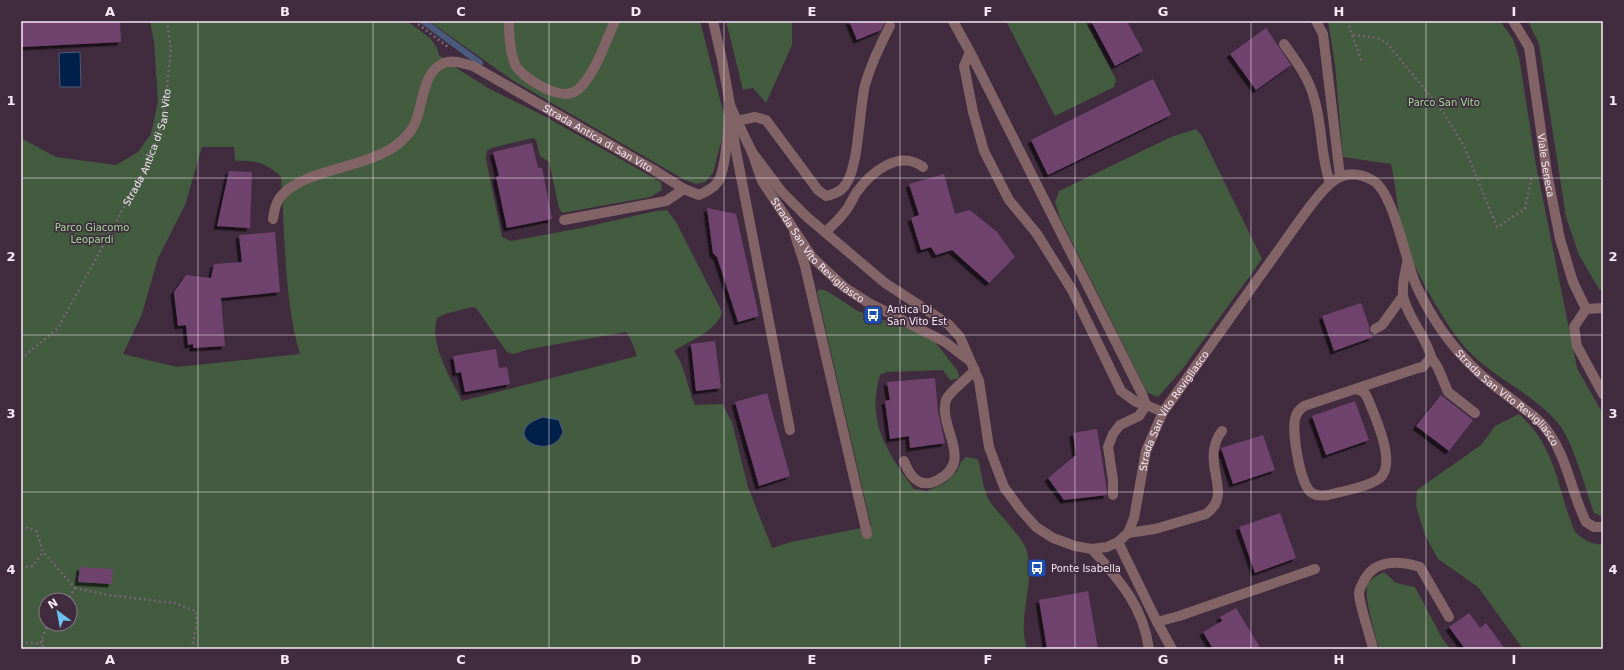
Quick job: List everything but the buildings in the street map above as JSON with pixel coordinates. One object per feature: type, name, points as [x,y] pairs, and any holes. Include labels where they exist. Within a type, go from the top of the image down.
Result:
[{"type":"street","points":[[509,21],[509,34],[516,66],[524,75],[536,84],[555,92],[565,94],[574,92],[583,84],[593,70],[615,21]]},
{"type":"street","name":"Strada San Vito Revigliasco","points":[[713,21],[730,105],[752,152],[762,181],[812,258],[844,287],[867,302],[945,342],[973,365]]},
{"type":"street","points":[[953,21],[1142,394],[1146,405]]},
{"type":"street","points":[[1316,21],[1323,34],[1340,176]]},
{"type":"street","name":"Viale Seneca","points":[[1513,21],[1529,47],[1547,173],[1560,239],[1570,275],[1586,309]]},
{"type":"street","points":[[737,120],[755,117],[766,120],[818,190],[826,196],[836,194],[847,183],[852,166],[865,85],[872,64],[890,26]]},
{"type":"street","points":[[1284,44],[1304,74],[1315,99],[1325,169],[1330,183]]},
{"type":"street","points":[[970,52],[964,66],[973,112],[984,151],[1009,200],[1037,234],[1068,284],[1121,391],[1136,402],[1163,412]]},
{"type":"street","name":"Strada Antica di San Vito","points":[[273,219],[274,209],[282,194],[303,180],[369,160],[386,152],[403,141],[413,127],[432,73],[443,63],[455,62],[473,66],[654,170],[684,189],[699,194],[711,190],[718,182],[722,171],[730,105]]},
{"type":"street","points":[[730,105],[735,146],[790,430]]},
{"type":"street","name":"Strada San Vito Revigliasco","points":[[752,152],[782,192],[826,232],[885,283],[948,324],[960,337],[980,381],[989,447],[1004,487],[1020,509],[1036,527],[1053,538],[1075,546],[1092,549],[1107,547],[1118,542],[1128,533],[1134,518],[1146,451],[1163,412],[1305,213],[1330,183],[1340,176],[1361,174],[1374,180],[1383,189],[1390,202],[1407,263],[1417,287],[1441,330],[1454,347],[1474,368],[1541,422],[1562,456],[1586,522],[1594,527],[1603,527]]},
{"type":"street","points":[[826,232],[844,214],[857,193],[869,179],[886,165],[903,160],[916,162],[923,167]]},
{"type":"street","points":[[564,220],[666,200],[684,189]]},
{"type":"street","points":[[794,232],[806,266],[867,534]]},
{"type":"street","name":"Strada San Vito Revigliasco","points":[[1403,296],[1407,263]]},
{"type":"street","points":[[1375,329],[1382,325],[1403,296]]},
{"type":"street","points":[[1403,296],[1413,319],[1430,349],[1431,357],[1438,368],[1448,392],[1475,413]]},
{"type":"street","points":[[1603,308],[1586,309],[1574,327],[1577,346],[1603,394]]},
{"type":"street","points":[[1356,389],[1364,392],[1368,399],[1387,456],[1387,468],[1380,477],[1373,482],[1328,496],[1320,496],[1311,493],[1305,484],[1299,458],[1295,420],[1297,411],[1304,406],[1423,366],[1431,357]]},
{"type":"street","points":[[904,461],[909,472],[918,481],[930,484],[953,470],[956,461],[945,413],[945,402],[948,394],[965,382],[973,365]]},
{"type":"street","points":[[1113,495],[1113,480],[1108,447],[1113,434],[1120,425],[1139,416],[1146,405]]},
{"type":"street","points":[[1128,533],[1156,529],[1206,514],[1213,509],[1218,502],[1213,451],[1222,430]]},
{"type":"street","points":[[1118,542],[1157,622],[1172,649]]},
{"type":"street","points":[[1092,549],[1127,590],[1146,629],[1149,649]]},
{"type":"street","points":[[1373,649],[1359,594],[1361,584],[1370,572],[1386,562],[1410,564],[1420,567],[1449,617]]},
{"type":"street","points":[[1157,622],[1186,614],[1315,569]]},
{"type":"path","name":"Strada Antica di San Vito","points":[[21,359],[58,328],[145,169],[163,121],[171,50],[167,21]]},
{"type":"path","points":[[414,21],[449,48]]},
{"type":"path","points":[[1347,21],[1362,62]]},
{"type":"path","points":[[1353,35],[1378,38],[1387,43],[1441,109],[1464,146],[1497,227],[1526,209],[1531,179],[1547,173]]},
{"type":"path","points":[[21,526],[36,531],[43,552],[75,588],[108,595],[174,602],[196,611],[197,621],[192,649]]},
{"type":"path","points":[[21,567],[33,566],[43,552]]},
{"type":"path","points":[[73,592],[75,588]]},
{"type":"path","points":[[21,642],[40,644],[45,632]]},
{"type":"path","points":[[42,638],[43,649]]},
{"type":"green space","name":"Parco Giacomo Leopardi","points":[[150,21],[407,21],[430,38],[437,48],[439,55],[458,69],[488,88],[546,117],[661,182],[662,190],[650,197],[562,213],[559,208],[549,162],[540,156],[536,140],[533,138],[492,148],[487,151],[486,159],[502,237],[511,241],[581,228],[656,211],[667,210],[676,222],[722,312],[719,319],[709,330],[674,351],[684,371],[695,405],[722,404],[732,422],[748,487],[772,548],[791,542],[871,526],[817,292],[819,289],[827,291],[858,311],[915,331],[935,342],[957,370],[959,376],[957,379],[950,380],[943,370],[886,372],[880,375],[876,392],[877,422],[895,462],[914,489],[927,491],[945,483],[957,471],[961,462],[966,457],[978,459],[985,488],[991,503],[1017,534],[1027,552],[1029,576],[1024,637],[1027,649],[21,649],[21,138],[56,157],[116,165],[138,152],[151,134],[158,101],[154,42]],"holes":[[[202,147],[234,147],[235,161],[260,163],[271,168],[281,177],[288,290],[295,334],[300,354],[177,367],[123,354],[142,314],[158,258],[185,205]],[[472,307],[476,308],[507,352],[513,354],[530,349],[626,332],[631,340],[637,356],[462,401],[442,361],[438,350],[435,328],[437,318],[445,314]]]},
{"type":"green space","points":[[429,21],[700,21],[726,123],[713,173],[705,182],[696,184],[685,180],[512,80]]},
{"type":"green space","points":[[726,21],[792,21],[792,45],[766,103],[753,88],[743,90]]},
{"type":"green space","points":[[1006,21],[1085,21],[1116,79],[1114,87],[1055,116]]},
{"type":"green space","name":"Parco San Vito","points":[[1328,21],[1500,21],[1513,39],[1519,57],[1536,165],[1577,368],[1603,414],[1603,517],[1594,513],[1579,466],[1569,442],[1558,423],[1547,411],[1494,373],[1470,352],[1459,340],[1438,308],[1424,284],[1408,250],[1400,218],[1391,164],[1343,157],[1335,65]]},
{"type":"green space","points":[[1528,21],[1603,21],[1603,291],[1599,289],[1579,255],[1566,217],[1539,44]]},
{"type":"green space","points":[[1196,129],[1202,136],[1262,259],[1181,371],[1158,397],[1148,393],[1145,388],[1060,218],[1055,202],[1059,191],[1171,137]]},
{"type":"green space","points":[[1519,414],[1532,427],[1542,441],[1549,455],[1575,532],[1581,537],[1595,544],[1603,544],[1603,649],[1523,649],[1478,587],[1438,559],[1425,535],[1416,506],[1417,490],[1481,445],[1495,426]]},
{"type":"green space","points":[[1384,572],[1396,583],[1415,587],[1442,638],[1450,649],[1379,649],[1368,605],[1367,588],[1370,581]]},
{"type":"water","points":[[80,52],[81,87],[60,87],[59,53]]},
{"type":"water","points":[[543,417],[559,420],[563,432],[557,441],[548,446],[539,446],[531,443],[525,437],[524,431],[530,424]]},
{"type":"waterway","points":[[423,21],[480,63]]},
{"type":"place","name":"Antica Di San Vito Est","points":[[873,315]]},
{"type":"place","name":"Ponte Isabella","points":[[1037,568]]}]
